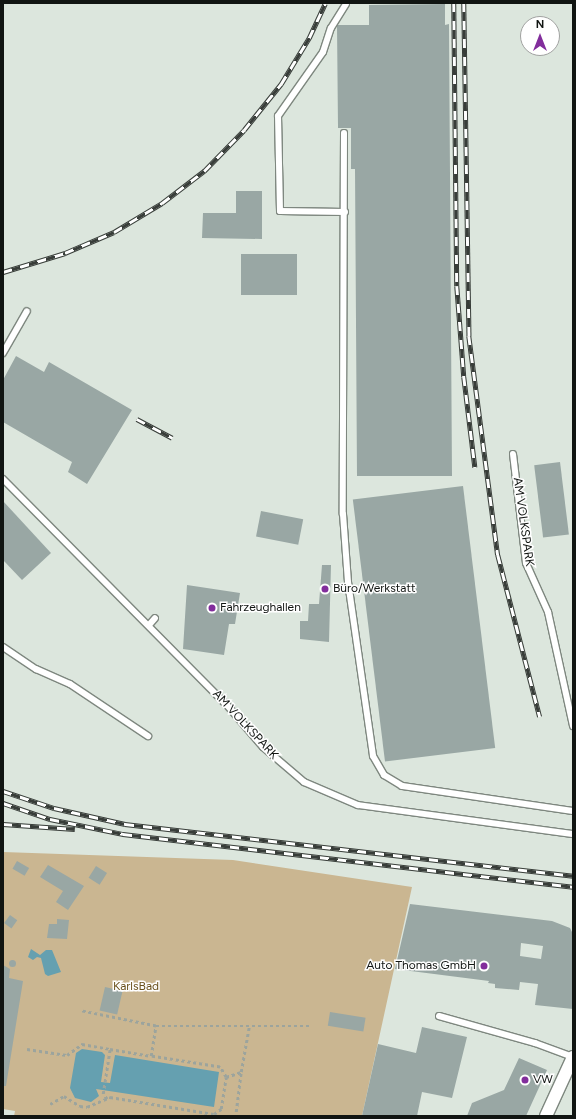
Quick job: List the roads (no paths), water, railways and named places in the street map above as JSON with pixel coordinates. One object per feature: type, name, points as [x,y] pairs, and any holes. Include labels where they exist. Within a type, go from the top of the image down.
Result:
[{"type":"street","points":[[546,1116],[573,1057]]},
{"type":"lane","points":[[345,212],[280,211],[278,116],[324,52],[331,28],[346,4]]},
{"type":"lane","points":[[344,133],[345,212],[343,514],[348,582],[373,756],[384,775],[402,786],[573,811]]},
{"type":"lane","points":[[3,353],[27,311]]},
{"type":"lane","name":"AM VOLKSPARK","points":[[513,454],[526,563],[548,612],[573,726]]},
{"type":"lane","name":"AM VOLKSPARK","points":[[3,479],[227,705],[263,747],[304,782],[358,805],[573,834]]},
{"type":"lane","points":[[149,625],[154,618]]},
{"type":"lane","points":[[3,647],[36,669],[70,684],[148,736]]},
{"type":"lane","points":[[439,1016],[535,1043],[573,1057]]},
{"type":"water","points":[[31,949],[40,955],[46,950],[52,950],[61,972],[48,976],[45,974],[41,958],[37,957],[33,960],[28,957]]},
{"type":"water","points":[[82,1049],[102,1052],[105,1055],[101,1082],[110,1083],[115,1055],[219,1072],[214,1107],[96,1089],[99,1096],[91,1102],[75,1098],[70,1088],[76,1053]]},
{"type":"railway","points":[[3,272],[65,253],[114,232],[162,203],[204,171],[244,130],[281,84],[309,38],[325,3]]},
{"type":"railway","points":[[454,3],[457,286],[464,377],[475,467]]},
{"type":"railway","points":[[464,3],[469,336],[498,555],[540,717]]},
{"type":"railway","points":[[137,419],[172,438]]},
{"type":"railway","points":[[3,791],[54,808],[125,824],[573,876]]},
{"type":"railway","points":[[3,803],[50,819],[123,834],[573,887]]},
{"type":"railway","points":[[3,824],[75,829]]},
{"type":"place","name":"Büro/Werkstatt","points":[[325,589]]},
{"type":"place","name":"Fahrzeughallen","points":[[212,608]]},
{"type":"place","name":"Auto Thomas GmbH","points":[[484,966]]},
{"type":"place","name":"VW","points":[[525,1080]]},
{"type":"park label","name":"KarlsBad","points":[[136,987]]}]
